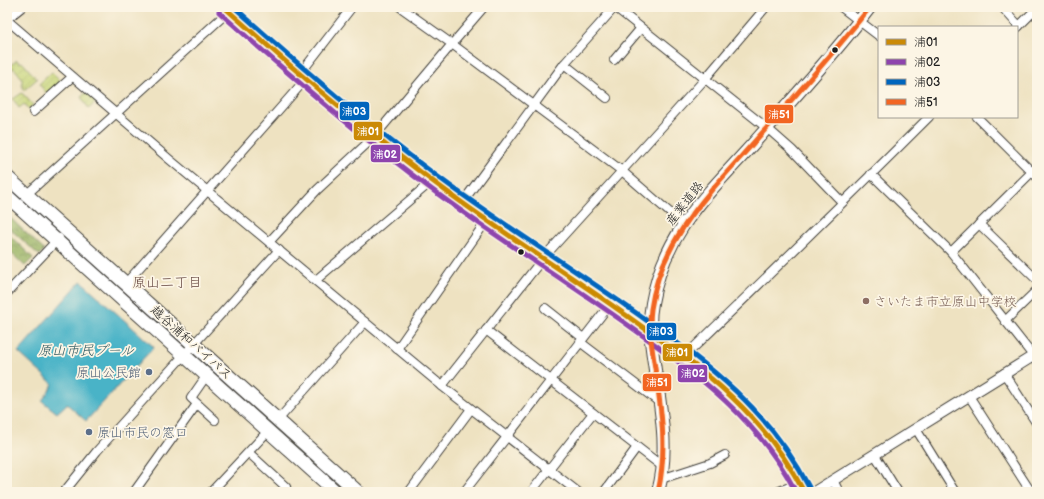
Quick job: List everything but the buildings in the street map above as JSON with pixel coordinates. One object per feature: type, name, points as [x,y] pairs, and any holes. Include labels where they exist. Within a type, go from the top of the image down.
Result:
[{"type":"highway","points":[[231,10],[302,77],[374,137],[462,203],[544,257],[685,356],[732,397],[775,444],[802,488]]},
{"type":"highway","name":"越谷浦和バイパス","points":[[7,177],[358,492]]},
{"type":"highway","name":"越谷浦和バイパス","points":[[7,196],[336,492]]},
{"type":"main road","name":"産業道路","points":[[658,492],[662,473],[664,431],[649,331],[652,302],[660,269],[683,224],[859,22],[870,7]]},
{"type":"street","points":[[22,7],[7,19],[72,76],[397,349],[471,409],[578,492]]},
{"type":"street","points":[[126,283],[302,77],[352,7]]},
{"type":"street","points":[[400,7],[622,170],[683,224]]},
{"type":"street","points":[[270,242],[317,190],[374,137],[484,7]]},
{"type":"street","points":[[462,203],[564,64],[615,7],[767,128],[792,150],[842,202]]},
{"type":"street","points":[[442,386],[544,257],[705,79],[766,7]]},
{"type":"street","points":[[841,7],[878,35]]},
{"type":"street","points":[[1002,7],[1016,26]]},
{"type":"street","points":[[1018,28],[1037,8]]},
{"type":"street","points":[[26,195],[231,10]]},
{"type":"street","points":[[614,60],[641,28]]},
{"type":"street","points":[[564,64],[607,98]]},
{"type":"street","points":[[33,112],[72,76]]},
{"type":"street","points":[[685,356],[813,233],[842,202],[927,118]]},
{"type":"street","points":[[951,252],[1035,172],[978,118]]},
{"type":"street","points":[[871,174],[951,252],[1005,321],[1036,357]]},
{"type":"street","points":[[316,280],[432,181]]},
{"type":"street","points":[[397,349],[487,220]]},
{"type":"street","points":[[979,224],[1037,280]]},
{"type":"street","points":[[7,293],[66,230]]},
{"type":"street","points":[[64,492],[97,452],[279,250]]},
{"type":"street","points":[[1005,321],[1037,290]]},
{"type":"street","points":[[464,492],[610,303]]},
{"type":"street","points":[[545,308],[581,340],[659,402]]},
{"type":"street","points":[[278,420],[365,322]]},
{"type":"street","points":[[486,330],[637,447],[662,473],[710,463],[725,455]]},
{"type":"street","points":[[814,492],[1030,358],[1036,357]]},
{"type":"street","points":[[1004,374],[1037,424]]},
{"type":"street","points":[[207,375],[191,398],[215,420]]},
{"type":"street","points":[[969,396],[1031,492]]},
{"type":"street","points":[[134,492],[197,404]]},
{"type":"street","points":[[409,492],[471,409]]},
{"type":"street","points":[[531,492],[593,413]]},
{"type":"street","points":[[916,429],[955,492]]},
{"type":"street","points":[[210,492],[249,454],[268,431]]},
{"type":"street","points":[[604,492],[637,447]]},
{"type":"street","points":[[249,454],[286,487],[282,492]]},
{"type":"street","points":[[875,455],[898,492]]},
{"type":"street","points":[[833,480],[838,492]]},
{"type":"street","points":[[778,492],[802,488]]},
{"type":"green space","points":[[17,60],[20,63],[22,62],[37,79],[24,90],[22,78],[14,68],[7,72],[7,68]]},
{"type":"green space","points":[[52,72],[62,82],[48,95],[39,84]]},
{"type":"green space","points":[[86,92],[96,101],[89,109],[81,97]]},
{"type":"green space","points":[[22,93],[33,105],[29,110],[24,104],[19,108],[13,99]]},
{"type":"green space","points":[[7,215],[44,250],[39,255],[7,226]]},
{"type":"green space","points":[[7,233],[33,258],[25,266],[7,249]]},
{"type":"water","name":"原山市民プール","points":[[81,281],[154,347],[86,421],[67,404],[57,413],[42,401],[53,384],[18,352]]},
{"type":"transit line","name":"浦01","points":[[224,7],[338,106],[427,177],[479,215],[615,307],[710,377],[752,417],[771,440],[788,464],[804,492]]},
{"type":"transit line","name":"浦03","points":[[234,7],[346,104],[404,151],[463,195],[639,315],[690,352],[713,371],[757,412],[776,435],[794,461],[810,489]]},
{"type":"transit line","name":"浦51","points":[[658,492],[661,477],[663,434],[651,342],[650,317],[657,283],[665,260],[690,217],[706,197],[814,74],[870,7]]},
{"type":"transit line","name":"浦02","points":[[219,12],[334,112],[423,183],[476,221],[590,298],[704,382],[746,421],[781,466],[796,492]]},
{"type":"place","name":"さいたま市立原山中学校","points":[[866,301]]},
{"type":"place","name":"原山公民館","points":[[149,372]]},
{"type":"place","name":"原山市民の窓口","points":[[89,432]]},
{"type":"district","name":"原山二丁目","points":[[167,282]]}]
